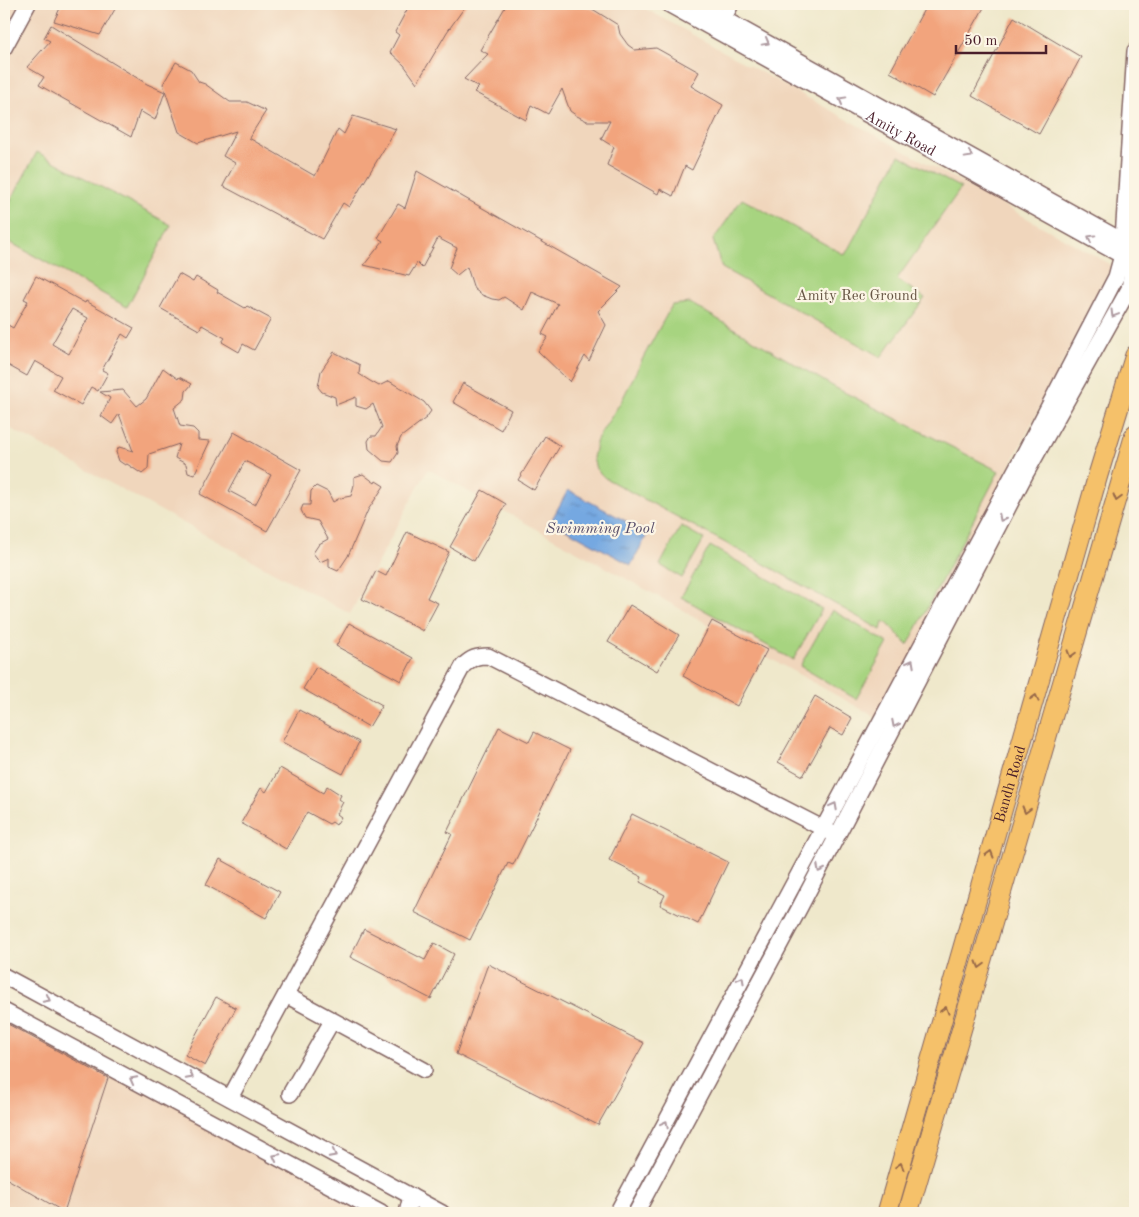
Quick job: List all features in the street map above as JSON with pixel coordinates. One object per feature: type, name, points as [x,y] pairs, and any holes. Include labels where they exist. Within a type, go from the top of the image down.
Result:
[{"type":"main road","name":"Bandh Road","points":[[887,1213],[1098,475],[1135,355]]},
{"type":"main road","name":"Bandh Road","points":[[908,1213],[1135,434]]},
{"type":"street","points":[[4,48],[28,4]]},
{"type":"street","name":"Amity Road","points":[[668,4],[720,25],[1130,252]]},
{"type":"street","name":"Amity Road","points":[[697,4],[720,25]]},
{"type":"street","points":[[720,25],[731,4]]},
{"type":"street","points":[[636,1213],[837,836],[1026,473],[1129,289],[1135,50]]},
{"type":"street","points":[[617,1213],[1025,452],[1130,252]]},
{"type":"street","points":[[230,1098],[463,666],[470,659],[478,656],[488,656],[837,836]]},
{"type":"street","points":[[4,976],[442,1213]]},
{"type":"street","points":[[286,995],[424,1070]]},
{"type":"street","points":[[4,1011],[381,1213]]},
{"type":"street","points":[[290,1094],[332,1020]]},
{"type":"street","points":[[649,1153],[664,1161]]},
{"type":"street","points":[[408,1213],[411,1196]]},
{"type":"shaded area","points":[[4,4],[637,4],[1112,265],[881,720],[428,469],[350,614],[4,425]]},
{"type":"shaded area","points":[[4,1005],[390,1213],[4,1213]]},
{"type":"green space","points":[[37,152],[171,225],[127,307],[4,239],[4,213]]},
{"type":"green space","name":"Amity Rec Ground","points":[[899,155],[961,188],[897,279],[925,298],[881,357],[722,268],[713,240],[742,199],[845,255]]},
{"type":"green space","points":[[690,303],[836,388],[999,471],[908,645],[887,623],[883,622],[881,630],[759,561],[605,478],[596,469],[593,458],[597,439],[622,400],[672,305]]},
{"type":"green space","points":[[681,526],[704,539],[682,578],[660,565]]},
{"type":"green space","points":[[710,546],[822,609],[793,660],[681,597]]},
{"type":"green space","points":[[832,610],[888,643],[856,699],[800,666]]},
{"type":"water","name":"Swimming Pool","points":[[568,490],[648,533],[631,565],[551,521]]},
{"type":"building","points":[[62,4],[118,4],[100,35],[54,21]]},
{"type":"building","points":[[410,4],[467,4],[447,32],[417,83],[404,65],[390,52],[399,35],[395,32]]},
{"type":"building","points":[[507,4],[581,4],[618,25],[620,34],[628,45],[635,50],[656,48],[699,72],[691,86],[723,105],[692,170],[685,166],[673,196],[660,189],[658,194],[607,165],[614,147],[601,139],[610,121],[587,121],[577,116],[570,111],[562,89],[548,114],[531,105],[526,120],[474,92],[479,87],[464,79],[488,54],[480,50]]},
{"type":"building","points":[[927,4],[986,4],[933,97],[890,72]]},
{"type":"building","points":[[1014,17],[1081,57],[1039,134],[972,96]]},
{"type":"building","points":[[51,25],[147,84],[165,92],[155,120],[140,111],[131,137],[39,85],[44,77],[27,67],[50,41],[44,38]]},
{"type":"building","points":[[176,62],[191,70],[199,82],[205,84],[230,102],[247,102],[266,111],[249,138],[315,176],[338,129],[344,134],[353,116],[396,129],[349,207],[343,203],[322,239],[223,186],[235,163],[223,156],[236,131],[198,143],[179,132],[163,84]]},
{"type":"building","points":[[417,171],[622,287],[598,311],[606,325],[589,361],[585,356],[570,382],[538,351],[548,337],[542,334],[558,304],[532,292],[524,310],[504,297],[499,300],[482,295],[474,289],[467,267],[457,275],[449,268],[457,248],[438,238],[422,268],[417,263],[409,276],[364,265],[383,241],[378,238],[398,204],[405,208]]},
{"type":"building","points":[[179,274],[193,282],[196,277],[245,308],[247,306],[271,319],[254,350],[243,344],[239,352],[222,342],[225,338],[202,325],[199,330],[160,308]]},
{"type":"building","points":[[36,276],[134,328],[128,338],[122,334],[102,370],[108,373],[98,391],[91,387],[81,405],[53,390],[61,376],[35,361],[27,376],[4,363],[4,332],[8,325],[13,328],[28,301],[24,299]],"holes":[[[72,309],[88,318],[69,354],[52,344]]]},
{"type":"building","points":[[334,352],[360,365],[359,374],[370,381],[379,386],[389,381],[424,402],[431,411],[426,418],[401,437],[397,446],[398,453],[392,462],[383,461],[369,449],[368,441],[371,436],[376,436],[382,427],[373,404],[366,409],[356,406],[356,397],[336,405],[335,397],[322,392],[318,387],[321,371]]},
{"type":"building","points":[[163,368],[178,379],[179,377],[192,384],[186,391],[185,399],[174,408],[180,426],[193,428],[198,433],[198,440],[210,441],[194,475],[188,473],[186,464],[175,458],[179,444],[149,454],[148,469],[142,474],[127,464],[125,465],[119,461],[116,452],[119,447],[133,451],[119,414],[112,424],[101,416],[110,398],[100,392],[123,390],[137,406],[146,399]]},
{"type":"building","points":[[463,383],[511,410],[501,430],[453,402]]},
{"type":"building","points":[[234,432],[301,470],[267,531],[200,494]],"holes":[[[245,461],[271,475],[255,505],[229,491]]]},
{"type":"building","points":[[545,436],[560,446],[534,490],[518,480]]},
{"type":"building","points":[[363,474],[375,483],[376,481],[384,486],[368,510],[348,556],[338,571],[329,567],[329,558],[320,562],[313,553],[319,544],[328,539],[318,521],[305,518],[301,510],[303,505],[310,505],[311,491],[316,486],[328,492],[333,502],[340,498],[351,496],[354,477]]},
{"type":"building","points":[[482,490],[506,504],[474,561],[450,547]]},
{"type":"building","points":[[407,532],[449,552],[427,598],[438,603],[423,631],[362,599],[376,571],[386,576]]},
{"type":"building","points":[[630,605],[679,635],[657,671],[608,642]]},
{"type":"building","points":[[712,621],[767,650],[737,706],[683,676]]},
{"type":"building","points":[[349,623],[413,658],[401,681],[336,646]]},
{"type":"building","points":[[316,667],[382,705],[369,727],[303,689]]},
{"type":"building","points":[[815,696],[852,718],[843,735],[830,728],[803,776],[778,762]]},
{"type":"building","points":[[299,710],[359,742],[343,774],[282,742]]},
{"type":"building","points":[[499,727],[529,742],[534,732],[570,750],[513,865],[508,863],[470,940],[414,912],[452,834],[447,832]]},
{"type":"building","points":[[280,768],[323,793],[327,786],[341,795],[339,799],[343,802],[337,814],[341,817],[336,825],[332,822],[329,824],[307,812],[286,849],[241,823],[261,788],[266,792]]},
{"type":"building","points":[[632,814],[728,862],[698,924],[660,905],[665,895],[640,882],[642,877],[609,860]]},
{"type":"building","points":[[220,859],[280,892],[266,918],[206,885]]},
{"type":"building","points":[[364,929],[425,960],[434,943],[454,954],[431,999],[350,957]]},
{"type":"building","points":[[488,964],[644,1043],[598,1125],[456,1054]]},
{"type":"building","points":[[216,997],[236,1008],[205,1066],[185,1055]]},
{"type":"building","points":[[4,1022],[108,1078],[64,1212],[4,1177]]}]
